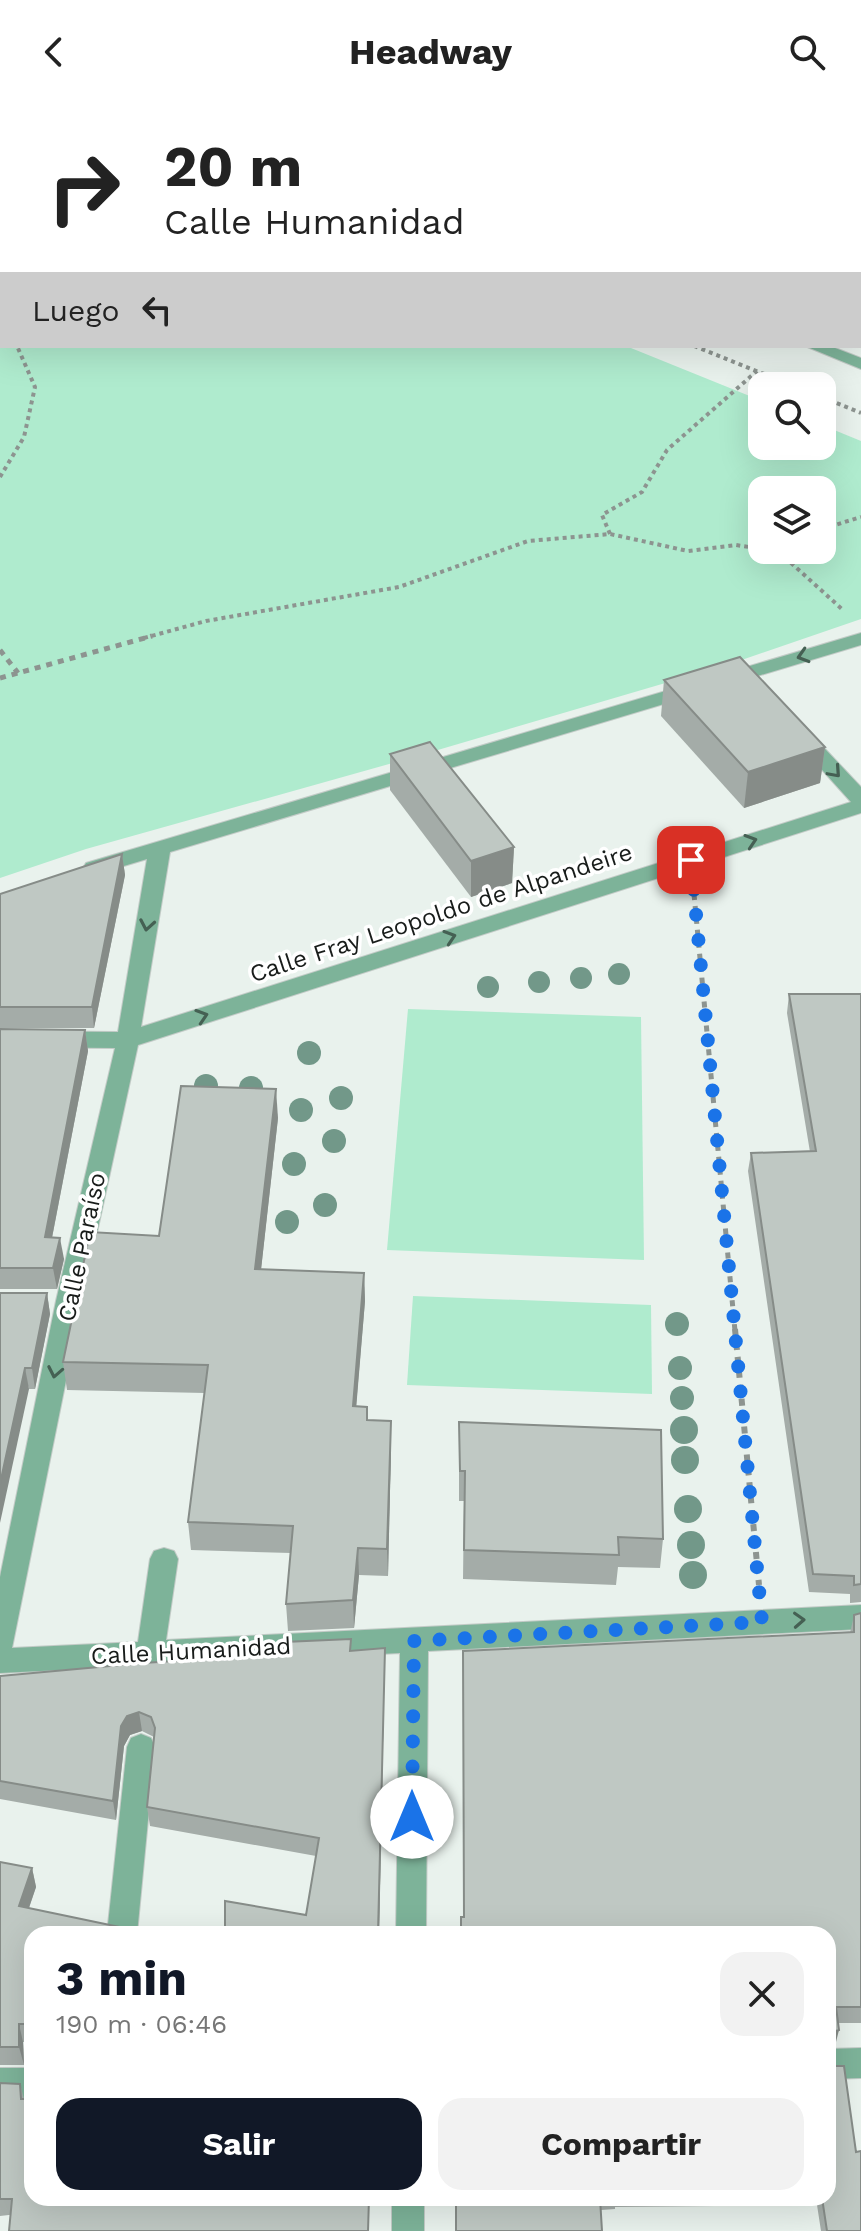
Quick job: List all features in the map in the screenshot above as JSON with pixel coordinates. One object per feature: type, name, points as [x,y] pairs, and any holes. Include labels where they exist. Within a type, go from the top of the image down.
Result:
[{"type":"street","points":[[820,348],[859,361]]},
{"type":"street","points":[[73,875],[861,639]]},
{"type":"street","points":[[745,673],[766,696]]},
{"type":"street","points":[[787,719],[861,800]]},
{"type":"street","name":"Calle Fray Leopoldo de Alpandeire","points":[[0,1039],[128,1040],[861,806]]},
{"type":"street","name":"Calle Paraíso","points":[[0,1645],[69,1301],[128,1040],[160,848]]},
{"type":"street","points":[[42,1301],[69,1301]]},
{"type":"street","points":[[150,1653],[164,1559]]},
{"type":"street","name":"Calle Humanidad","points":[[0,1661],[861,1617]]},
{"type":"street","points":[[411,1926],[414,1641]]},
{"type":"street","points":[[123,1926],[141,1747]]},
{"type":"street","points":[[836,2064],[861,2063]]},
{"type":"street","points":[[0,2083],[24,2083]]},
{"type":"street","points":[[408,2206],[408,2231]]},
{"type":"path","points":[[0,477],[24,437],[35,387],[18,348]]},
{"type":"path","points":[[610,534],[602,515],[642,492],[667,450],[757,371],[699,348]]},
{"type":"path","points":[[836,403],[861,413]]},
{"type":"path","points":[[836,525],[861,517]]},
{"type":"path","points":[[0,678],[206,621],[399,587],[528,541],[610,534],[688,551],[736,545],[748,547]]},
{"type":"path","points":[[794,564],[849,616]]},
{"type":"path","points":[[0,650],[18,673]]},
{"type":"path","points":[[691,860],[762,1622]]},
{"type":"green space","points":[[0,348],[631,348],[748,395],[748,460],[836,460],[836,431],[861,441],[861,619],[730,664],[86,849],[0,878]]},
{"type":"green space","points":[[408,1009],[641,1017],[644,1260],[387,1250]]},
{"type":"green space","points":[[413,1296],[651,1305],[652,1394],[407,1385]]},
{"type":"building","points":[[740,657],[825,747],[748,772],[664,680]]},
{"type":"building","points":[[430,742],[514,847],[471,861],[390,754]]},
{"type":"building","points":[[122,854],[92,1007],[0,1007],[0,894]]},
{"type":"building","points":[[789,994],[861,994],[861,1584],[854,1585],[854,1576],[813,1574],[751,1153],[816,1151]]},
{"type":"building","points":[[0,1029],[85,1030],[45,1237],[60,1238],[53,1268],[0,1268]]},
{"type":"building","points":[[181,1086],[276,1089],[255,1269],[364,1273],[353,1406],[367,1407],[367,1420],[391,1421],[387,1549],[358,1548],[353,1600],[286,1604],[293,1526],[188,1522],[208,1365],[63,1362],[90,1232],[159,1236]]},
{"type":"building","points":[[0,1293],[47,1293],[32,1368],[25,1368],[0,1484]]},
{"type":"building","points":[[459,1422],[661,1430],[663,1539],[618,1537],[619,1555],[464,1550],[465,1471],[460,1471]]},
{"type":"building","points":[[861,1613],[861,2007],[836,2007],[836,1926],[461,1926],[461,1917],[464,1917],[463,1651],[854,1632],[854,1615]]},
{"type":"building","points":[[351,1639],[350,1651],[385,1648],[378,1926],[225,1926],[225,1901],[306,1915],[319,1838],[147,1807],[155,1728],[151,1717],[139,1712],[127,1716],[121,1726],[113,1801],[0,1781],[0,1676],[283,1654],[284,1642]]},
{"type":"building","points":[[0,1862],[32,1868],[19,1906],[115,1926],[24,1926],[24,2024],[19,2024],[19,2047],[0,2047]]},
{"type":"building","points":[[836,2066],[844,2066],[856,2152],[861,2151],[861,2231],[827,2231],[823,2206],[836,2206]]},
{"type":"building","points":[[0,2083],[20,2084],[21,2099],[24,2099],[24,2206],[369,2206],[368,2231],[9,2231],[12,2199],[0,2199]]},
{"type":"building","points":[[456,2206],[600,2206],[602,2231],[456,2231]]},
{"type":"route","points":[[412,1817],[414,1641],[762,1622],[691,860]]}]
